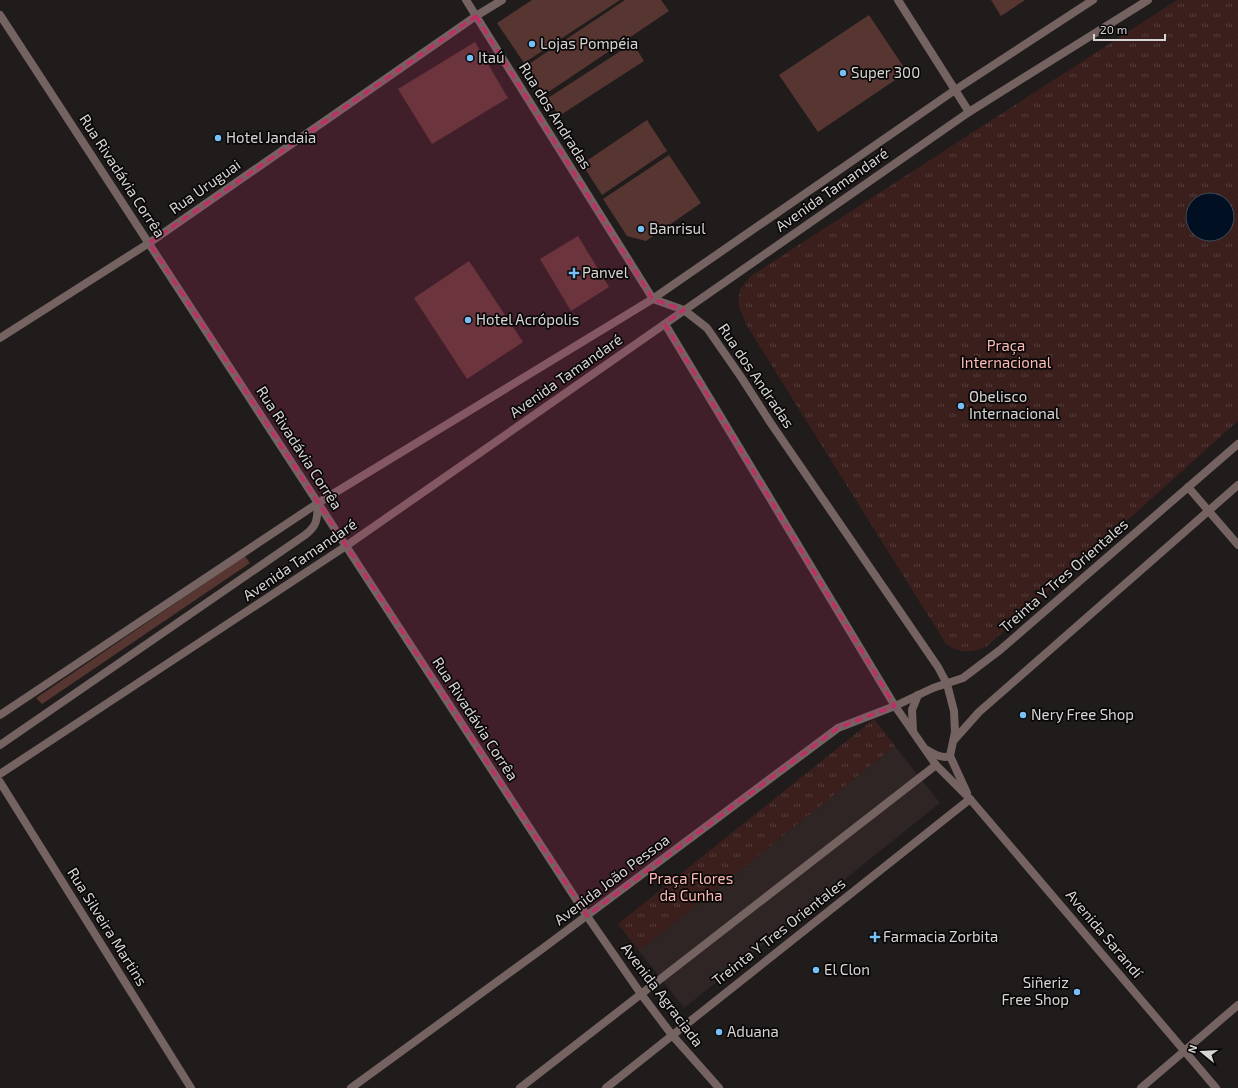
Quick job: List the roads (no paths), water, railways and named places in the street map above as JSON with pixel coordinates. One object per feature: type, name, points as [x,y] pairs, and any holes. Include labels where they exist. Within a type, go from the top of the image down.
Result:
[{"type":"street","name":"Rua dos Andradas","points":[[466,0],[653,299],[684,310],[707,328],[741,377],[774,429],[938,666],[947,684]]},
{"type":"street","name":"Rua Uruguai","points":[[0,338],[149,243],[476,16],[502,0]]},
{"type":"street","points":[[898,0],[969,112]]},
{"type":"street","name":"Avenida Tamandaré","points":[[0,715],[318,503],[653,299],[955,90],[1093,0]]},
{"type":"street","name":"Avenida Tamandaré","points":[[0,774],[346,546],[969,112],[1148,0]]},
{"type":"street","name":"Rua Rivadávia Corrêa","points":[[0,15],[587,916]]},
{"type":"street","points":[[665,324],[895,706]]},
{"type":"street","name":"Treinta Y Tres Orientales","points":[[895,706],[933,688],[963,678],[1000,650],[1238,444]]},
{"type":"street","points":[[953,741],[980,712],[1238,485]]},
{"type":"street","points":[[1188,487],[1238,545]]},
{"type":"street","points":[[0,745],[313,529],[317,521],[318,503]]},
{"type":"street","points":[[925,749],[942,757],[950,756],[955,732],[954,711],[947,684]]},
{"type":"street","points":[[913,732],[912,710],[918,695]]},
{"type":"street","name":"Avenida Sarandí","points":[[895,706],[936,765],[970,799],[1216,1088]]},
{"type":"street","name":"Avenida João Pessoa","points":[[351,1088],[587,916],[838,728],[895,706]]},
{"type":"street","name":"Avenida Sarandí","points":[[950,756],[970,799]]},
{"type":"street","points":[[520,1088],[936,765]]},
{"type":"street","name":"Rua Silveira Martins","points":[[0,782],[191,1088]]},
{"type":"street","name":"Treinta Y Tres Orientales","points":[[606,1088],[970,799]]},
{"type":"street","name":"Avenida Agraciada","points":[[587,916],[641,994],[672,1035],[719,1088]]},
{"type":"street","points":[[1141,1088],[1238,1006]]},
{"type":"water","points":[[1210,193],[1219,195],[1227,200],[1232,208],[1234,217],[1232,226],[1227,234],[1219,239],[1210,241],[1201,239],[1193,234],[1188,226],[1186,217],[1188,208],[1193,200],[1201,195]]},
{"type":"place","name":"Lojas Pompéia","points":[[532,44]]},
{"type":"place","name":"Itaú","points":[[470,58]]},
{"type":"place","name":"Super 300","points":[[843,73]]},
{"type":"place","name":"Hotel Jandaia","points":[[218,138]]},
{"type":"place","name":"Banrisul","points":[[641,229]]},
{"type":"place","name":"Panvel","points":[[574,273]]},
{"type":"place","name":"Hotel Acrópolis","points":[[468,320]]},
{"type":"place","name":"Obelisco Internacional","points":[[961,406]]},
{"type":"place","name":"Nery Free Shop","points":[[1023,715]]},
{"type":"place","name":"Farmacia Zorbita","points":[[875,937]]},
{"type":"place","name":"El Clon","points":[[816,970]]},
{"type":"place","name":"Siñeriz Free Shop","points":[[1077,992]]},
{"type":"place","name":"Aduana","points":[[719,1032]]},
{"type":"park label","name":"Praça Internacional","points":[[1006,354]]},
{"type":"park label","name":"Praça Flores da Cunha","points":[[691,888]]}]
